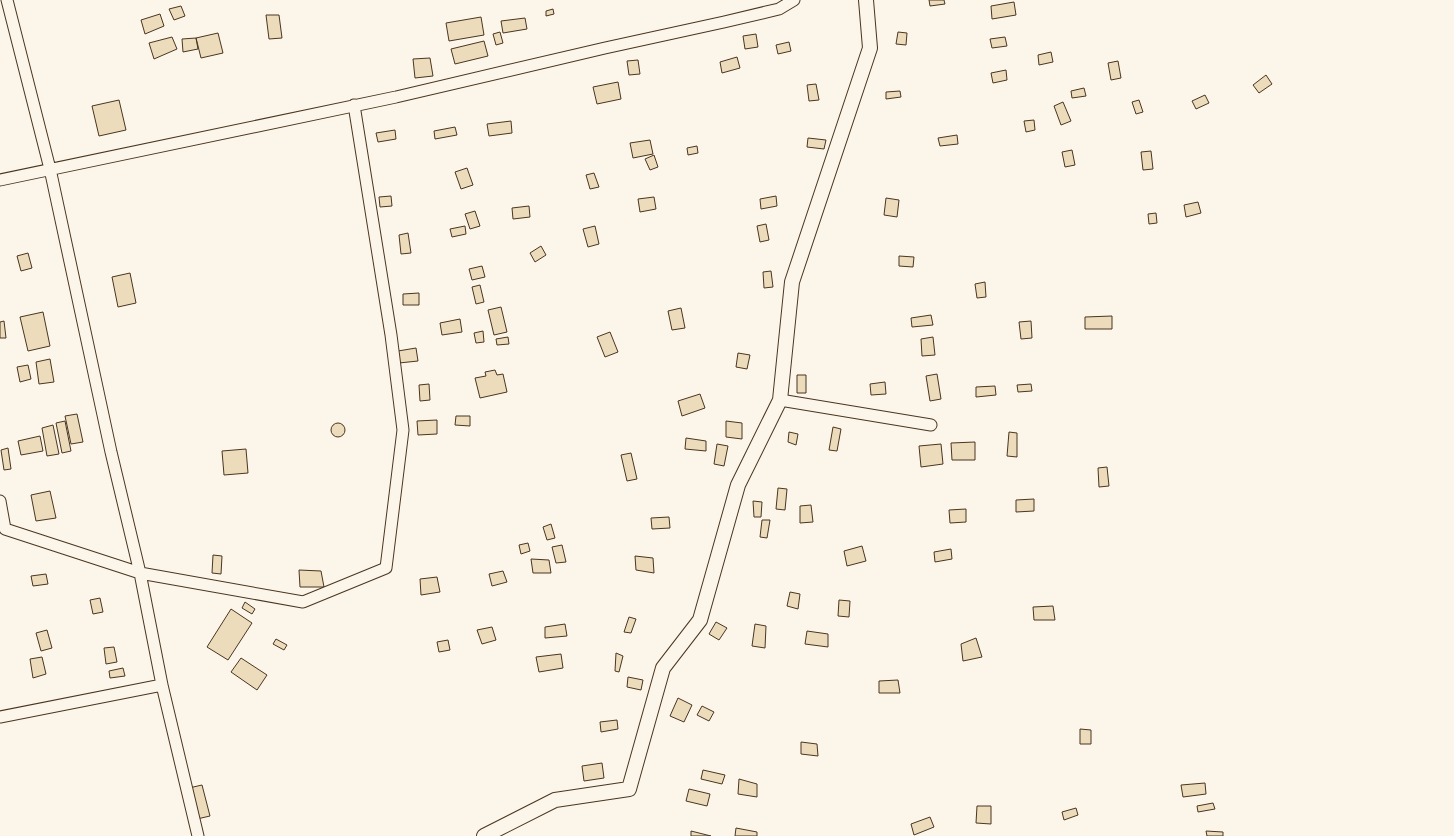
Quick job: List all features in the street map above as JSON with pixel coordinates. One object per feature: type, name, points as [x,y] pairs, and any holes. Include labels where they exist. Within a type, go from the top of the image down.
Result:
[{"type":"street","points":[[7,0],[50,169],[111,452],[140,573],[162,685],[198,836]]},
{"type":"street","points":[[0,180],[396,97],[779,9],[794,0]]},
{"type":"street","points":[[484,836],[555,800],[629,789],[663,668],[700,620],[738,485],[780,400],[792,282],[870,48],[866,0]]},
{"type":"street","points":[[0,501],[2,530],[140,573],[303,602],[386,568],[404,430],[391,335],[354,105]]},
{"type":"street","points":[[780,400],[931,425]]},
{"type":"street","points":[[0,717],[162,685]]},
{"type":"building","points":[[929,0],[944,0],[945,4],[930,6]]},
{"type":"building","points":[[1014,2],[1016,15],[992,19],[991,6]]},
{"type":"building","points":[[181,6],[185,16],[174,20],[169,9]]},
{"type":"building","points":[[553,9],[554,14],[546,16],[546,11]]},
{"type":"building","points":[[160,14],[164,26],[145,34],[141,20]]},
{"type":"building","points":[[266,15],[279,15],[282,38],[269,39]]},
{"type":"building","points":[[481,17],[484,35],[449,41],[446,23]]},
{"type":"building","points":[[525,18],[527,29],[503,33],[501,21]]},
{"type":"building","points":[[500,32],[503,43],[496,45],[493,34]]},
{"type":"building","points":[[898,32],[907,33],[906,45],[896,44]]},
{"type":"building","points":[[218,33],[223,53],[201,58],[196,38]]},
{"type":"building","points":[[756,34],[758,47],[745,49],[743,36]]},
{"type":"building","points":[[172,37],[177,49],[154,59],[149,43]]},
{"type":"building","points":[[1005,37],[1007,46],[992,48],[990,39]]},
{"type":"building","points":[[196,38],[198,49],[183,52],[182,39]]},
{"type":"building","points":[[484,41],[488,56],[455,64],[451,49]]},
{"type":"building","points":[[789,42],[791,51],[778,54],[776,45]]},
{"type":"building","points":[[1051,52],[1053,62],[1039,65],[1038,55]]},
{"type":"building","points":[[737,57],[740,68],[722,73],[720,62]]},
{"type":"building","points":[[430,58],[433,76],[415,78],[413,59]]},
{"type":"building","points":[[638,60],[640,74],[629,75],[627,61]]},
{"type":"building","points":[[1118,61],[1121,78],[1111,80],[1108,63]]},
{"type":"building","points":[[1006,70],[1007,80],[993,83],[991,73]]},
{"type":"building","points":[[1266,75],[1272,84],[1259,93],[1253,85]]},
{"type":"building","points":[[618,82],[621,99],[597,104],[593,87]]},
{"type":"building","points":[[816,84],[819,100],[809,101],[807,85]]},
{"type":"building","points":[[1084,88],[1086,96],[1072,98],[1071,91]]},
{"type":"building","points":[[900,91],[901,97],[886,99],[886,92]]},
{"type":"building","points":[[1205,95],[1209,103],[1196,109],[1192,101]]},
{"type":"building","points":[[119,100],[126,130],[99,136],[92,106]]},
{"type":"building","points":[[1139,100],[1143,112],[1136,114],[1132,102]]},
{"type":"building","points":[[1063,102],[1071,121],[1061,125],[1054,106]]},
{"type":"building","points":[[1034,120],[1035,130],[1026,132],[1024,121]]},
{"type":"building","points":[[511,121],[512,133],[489,136],[487,124]]},
{"type":"building","points":[[455,127],[457,135],[435,139],[434,131]]},
{"type":"building","points":[[395,130],[396,139],[378,142],[376,133]]},
{"type":"building","points":[[957,135],[958,144],[940,146],[938,138]]},
{"type":"building","points":[[808,138],[826,140],[824,149],[807,147]]},
{"type":"building","points":[[650,140],[653,154],[633,158],[630,143]]},
{"type":"building","points":[[697,146],[698,153],[688,155],[687,148]]},
{"type":"building","points":[[1072,150],[1075,165],[1065,167],[1062,152]]},
{"type":"building","points":[[1151,151],[1153,169],[1143,170],[1141,152]]},
{"type":"building","points":[[654,155],[658,167],[650,170],[645,159]]},
{"type":"building","points":[[467,168],[473,185],[461,189],[455,172]]},
{"type":"building","points":[[594,173],[599,187],[590,189],[586,175]]},
{"type":"building","points":[[391,196],[392,206],[380,207],[379,197]]},
{"type":"building","points":[[776,196],[777,206],[761,209],[760,199]]},
{"type":"building","points":[[654,197],[656,209],[640,212],[638,199]]},
{"type":"building","points":[[886,198],[899,200],[897,217],[884,215]]},
{"type":"building","points":[[1198,202],[1201,213],[1186,217],[1184,205]]},
{"type":"building","points":[[529,206],[530,217],[513,219],[512,208]]},
{"type":"building","points":[[475,211],[480,226],[470,229],[465,214]]},
{"type":"building","points":[[1156,213],[1157,223],[1149,224],[1148,214]]},
{"type":"building","points":[[766,224],[769,240],[760,242],[757,226]]},
{"type":"building","points":[[465,226],[466,234],[452,237],[450,229]]},
{"type":"building","points":[[595,226],[599,244],[588,247],[583,229]]},
{"type":"building","points":[[408,233],[411,253],[401,254],[399,235]]},
{"type":"building","points":[[541,246],[546,255],[535,262],[530,253]]},
{"type":"building","points":[[28,253],[32,268],[21,271],[17,256]]},
{"type":"building","points":[[899,256],[914,257],[913,267],[899,266]]},
{"type":"building","points":[[482,266],[485,277],[472,280],[469,269]]},
{"type":"building","points":[[771,271],[773,287],[764,288],[763,272]]},
{"type":"building","points":[[130,273],[136,303],[118,307],[112,277]]},
{"type":"building","points":[[985,282],[986,297],[977,298],[975,284]]},
{"type":"building","points":[[480,285],[484,302],[476,304],[472,287]]},
{"type":"building","points":[[419,293],[419,305],[403,305],[403,294]]},
{"type":"building","points":[[501,307],[507,332],[494,335],[488,310]]},
{"type":"building","points":[[681,308],[685,328],[672,330],[668,311]]},
{"type":"building","points":[[43,312],[50,346],[28,351],[20,317]]},
{"type":"building","points":[[931,315],[933,325],[912,327],[911,318]]},
{"type":"building","points":[[1112,316],[1112,329],[1085,329],[1085,317]]},
{"type":"building","points":[[460,319],[462,332],[442,335],[440,323]]},
{"type":"building","points":[[4,321],[6,338],[0,338],[0,322]]},
{"type":"building","points":[[1031,321],[1032,338],[1021,339],[1019,322]]},
{"type":"building","points":[[483,331],[484,342],[476,343],[474,333]]},
{"type":"building","points":[[610,332],[618,352],[605,357],[597,337]]},
{"type":"building","points":[[508,337],[509,344],[497,345],[496,339]]},
{"type":"building","points":[[933,337],[935,355],[922,356],[921,339]]},
{"type":"building","points":[[416,348],[418,361],[399,363],[398,351]]},
{"type":"building","points":[[738,353],[750,355],[747,369],[736,367]]},
{"type":"building","points":[[50,359],[54,382],[39,384],[36,362]]},
{"type":"building","points":[[28,365],[31,379],[20,382],[17,367]]},
{"type":"building","points":[[495,370],[497,375],[503,374],[507,392],[480,398],[475,378],[486,376],[485,372]]},
{"type":"building","points":[[937,374],[941,399],[930,401],[926,376]]},
{"type":"building","points":[[797,375],[806,375],[806,393],[797,393]]},
{"type":"building","points":[[885,382],[886,394],[871,395],[870,384]]},
{"type":"building","points":[[429,384],[430,400],[420,401],[419,385]]},
{"type":"building","points":[[1031,384],[1032,391],[1018,392],[1017,385]]},
{"type":"building","points":[[995,386],[996,395],[976,397],[976,387]]},
{"type":"building","points":[[700,394],[705,408],[682,416],[678,401]]},
{"type":"building","points":[[77,414],[83,442],[71,444],[65,416]]},
{"type":"building","points":[[456,416],[470,416],[470,426],[455,425]]},
{"type":"building","points":[[437,420],[437,434],[418,435],[417,421]]},
{"type":"building","points":[[65,421],[71,451],[62,453],[56,423]]},
{"type":"building","points":[[726,421],[742,423],[742,439],[726,437]]},
{"type":"building","points":[[335,423],[341,423],[345,430],[341,437],[335,437],[331,433],[331,427]]},
{"type":"building","points":[[53,425],[59,454],[47,456],[42,428]]},
{"type":"building","points":[[833,427],[841,429],[837,451],[829,450]]},
{"type":"building","points":[[789,432],[798,434],[796,445],[788,442]]},
{"type":"building","points":[[1009,432],[1017,433],[1017,457],[1007,456]]},
{"type":"building","points":[[40,436],[43,451],[21,455],[18,441]]},
{"type":"building","points":[[686,438],[706,441],[706,451],[685,449]]},
{"type":"building","points":[[975,442],[975,460],[952,460],[951,443]]},
{"type":"building","points":[[717,444],[728,446],[724,466],[714,464]]},
{"type":"building","points":[[941,444],[943,464],[921,467],[919,446]]},
{"type":"building","points":[[8,448],[11,469],[4,470],[1,450]]},
{"type":"building","points":[[246,449],[248,473],[224,475],[222,451]]},
{"type":"building","points":[[631,453],[637,479],[627,481],[621,455]]},
{"type":"building","points":[[1107,467],[1109,486],[1099,487],[1098,468]]},
{"type":"building","points":[[778,488],[787,489],[785,510],[776,509]]},
{"type":"building","points":[[50,491],[56,518],[36,521],[31,495]]},
{"type":"building","points":[[1034,499],[1034,511],[1016,512],[1016,500]]},
{"type":"building","points":[[753,501],[762,502],[761,517],[754,517]]},
{"type":"building","points":[[811,505],[813,522],[800,523],[800,506]]},
{"type":"building","points":[[966,509],[966,522],[950,523],[949,510]]},
{"type":"building","points":[[669,517],[670,528],[652,529],[651,518]]},
{"type":"building","points":[[762,520],[770,520],[767,538],[760,537]]},
{"type":"building","points":[[551,524],[555,538],[547,540],[543,527]]},
{"type":"building","points":[[528,543],[530,551],[521,554],[519,545]]},
{"type":"building","points":[[562,545],[566,562],[556,563],[552,547]]},
{"type":"building","points":[[862,546],[866,561],[847,566],[844,551]]},
{"type":"building","points":[[951,549],[952,559],[935,562],[934,552]]},
{"type":"building","points":[[213,555],[222,556],[221,574],[212,573]]},
{"type":"building","points":[[635,556],[653,558],[654,573],[636,570]]},
{"type":"building","points":[[531,559],[549,560],[551,573],[533,573]]},
{"type":"building","points":[[299,570],[321,571],[324,587],[300,587]]},
{"type":"building","points":[[503,571],[507,582],[492,586],[489,574]]},
{"type":"building","points":[[46,574],[48,584],[33,586],[31,576]]},
{"type":"building","points":[[437,577],[440,592],[421,595],[420,579]]},
{"type":"building","points":[[790,592],[800,594],[798,609],[787,606]]},
{"type":"building","points":[[100,598],[103,612],[93,614],[90,600]]},
{"type":"building","points":[[839,600],[850,601],[849,617],[838,616]]},
{"type":"building","points":[[245,602],[255,609],[252,614],[242,608]]},
{"type":"building","points":[[1053,606],[1055,620],[1034,620],[1033,607]]},
{"type":"building","points":[[231,609],[252,623],[228,660],[207,647]]},
{"type":"building","points":[[629,617],[636,619],[631,633],[624,632]]},
{"type":"building","points":[[716,622],[727,628],[719,640],[709,634]]},
{"type":"building","points":[[565,624],[567,636],[545,638],[545,627]]},
{"type":"building","points":[[755,624],[766,626],[765,648],[752,646]]},
{"type":"building","points":[[492,627],[496,640],[482,644],[477,630]]},
{"type":"building","points":[[47,630],[52,648],[41,651],[36,633]]},
{"type":"building","points":[[807,631],[828,634],[828,647],[805,644]]},
{"type":"building","points":[[976,638],[982,657],[963,661],[961,644]]},
{"type":"building","points":[[276,639],[287,645],[284,650],[273,644]]},
{"type":"building","points":[[448,640],[450,650],[439,652],[437,642]]},
{"type":"building","points":[[114,647],[117,662],[106,664],[104,648]]},
{"type":"building","points":[[616,653],[623,656],[619,672],[615,671]]},
{"type":"building","points":[[561,654],[563,668],[539,672],[536,657]]},
{"type":"building","points":[[42,657],[46,674],[33,678],[30,659]]},
{"type":"building","points":[[241,658],[267,675],[257,690],[231,672]]},
{"type":"building","points":[[123,668],[125,676],[110,678],[109,671]]},
{"type":"building","points":[[628,677],[643,680],[641,690],[627,687]]},
{"type":"building","points":[[898,680],[900,693],[879,693],[879,681]]},
{"type":"building","points":[[678,698],[692,705],[684,722],[670,716]]},
{"type":"building","points":[[702,706],[714,712],[709,721],[697,715]]},
{"type":"building","points":[[617,720],[618,729],[601,732],[600,722]]},
{"type":"building","points":[[1080,729],[1091,730],[1091,744],[1080,744]]},
{"type":"building","points":[[801,742],[817,744],[818,756],[801,754]]},
{"type":"building","points":[[602,763],[604,778],[584,781],[582,766]]},
{"type":"building","points":[[703,770],[725,775],[722,784],[701,779]]},
{"type":"building","points":[[739,779],[757,784],[757,797],[738,794]]},
{"type":"building","points":[[1205,783],[1206,794],[1183,797],[1181,785]]},
{"type":"building","points":[[202,785],[210,816],[197,819],[189,788]]},
{"type":"building","points":[[689,789],[710,794],[707,806],[686,801]]},
{"type":"building","points":[[1213,803],[1215,809],[1198,812],[1197,806]]},
{"type":"building","points":[[977,806],[991,806],[991,824],[976,823]]},
{"type":"building","points":[[1076,808],[1078,815],[1064,820],[1062,812]]},
{"type":"building","points":[[930,817],[934,827],[914,835],[911,824]]},
{"type":"building","points":[[736,828],[757,832],[757,836],[735,836]]},
{"type":"building","points":[[691,831],[711,836],[691,836]]},
{"type":"building","points":[[1206,831],[1223,832],[1223,836],[1207,836]]}]
